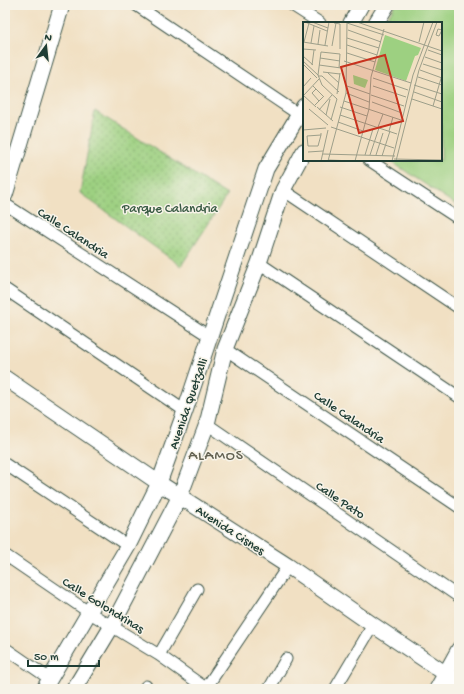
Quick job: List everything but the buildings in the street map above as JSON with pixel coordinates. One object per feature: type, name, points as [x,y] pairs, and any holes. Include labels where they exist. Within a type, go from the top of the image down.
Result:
[{"type":"main road","points":[[5,195],[62,5]]},
{"type":"main road","points":[[352,22],[361,5]]},
{"type":"main road","points":[[377,22],[387,5]]},
{"type":"main road","name":"Avenida Quetzalli","points":[[47,684],[128,546],[159,483],[185,411],[266,169],[302,113]]},
{"type":"main road","name":"Avenida Quetzalli","points":[[74,689],[112,626],[180,496],[207,424],[224,349],[259,263],[283,190],[303,153]]},
{"type":"main road","name":"Avenida Cisnes","points":[[5,378],[159,483],[288,566],[455,682]]},
{"type":"main road","points":[[438,689],[455,682],[459,649]]},
{"type":"street","points":[[136,5],[302,113]]},
{"type":"street","points":[[292,5],[318,22]]},
{"type":"street","points":[[371,161],[459,219]]},
{"type":"street","points":[[283,190],[459,308]]},
{"type":"street","name":"Calle Calandria","points":[[5,204],[209,336]]},
{"type":"street","points":[[259,263],[459,397]]},
{"type":"street","points":[[5,289],[185,411]]},
{"type":"street","name":"Calle Calandria","points":[[224,349],[459,507]]},
{"type":"street","name":"Calle Pato","points":[[207,424],[459,597]]},
{"type":"street","points":[[5,464],[128,546]]},
{"type":"street","name":"Calle Golondrinas","points":[[5,555],[90,613],[159,655],[207,688]]},
{"type":"street","points":[[207,688],[288,566]]},
{"type":"street","points":[[159,655],[197,588]]},
{"type":"street","points":[[335,689],[373,626]]},
{"type":"street","points":[[5,648],[47,684]]},
{"type":"street","points":[[269,689],[286,659]]},
{"type":"green space","points":[[395,5],[459,5],[459,207],[390,161],[442,161],[442,22],[385,22]]},
{"type":"green space","name":"Parque Calandria","points":[[95,111],[227,195],[181,266],[80,193]]},
{"type":"district","name":"ALAMOS","points":[[216,454]]}]
